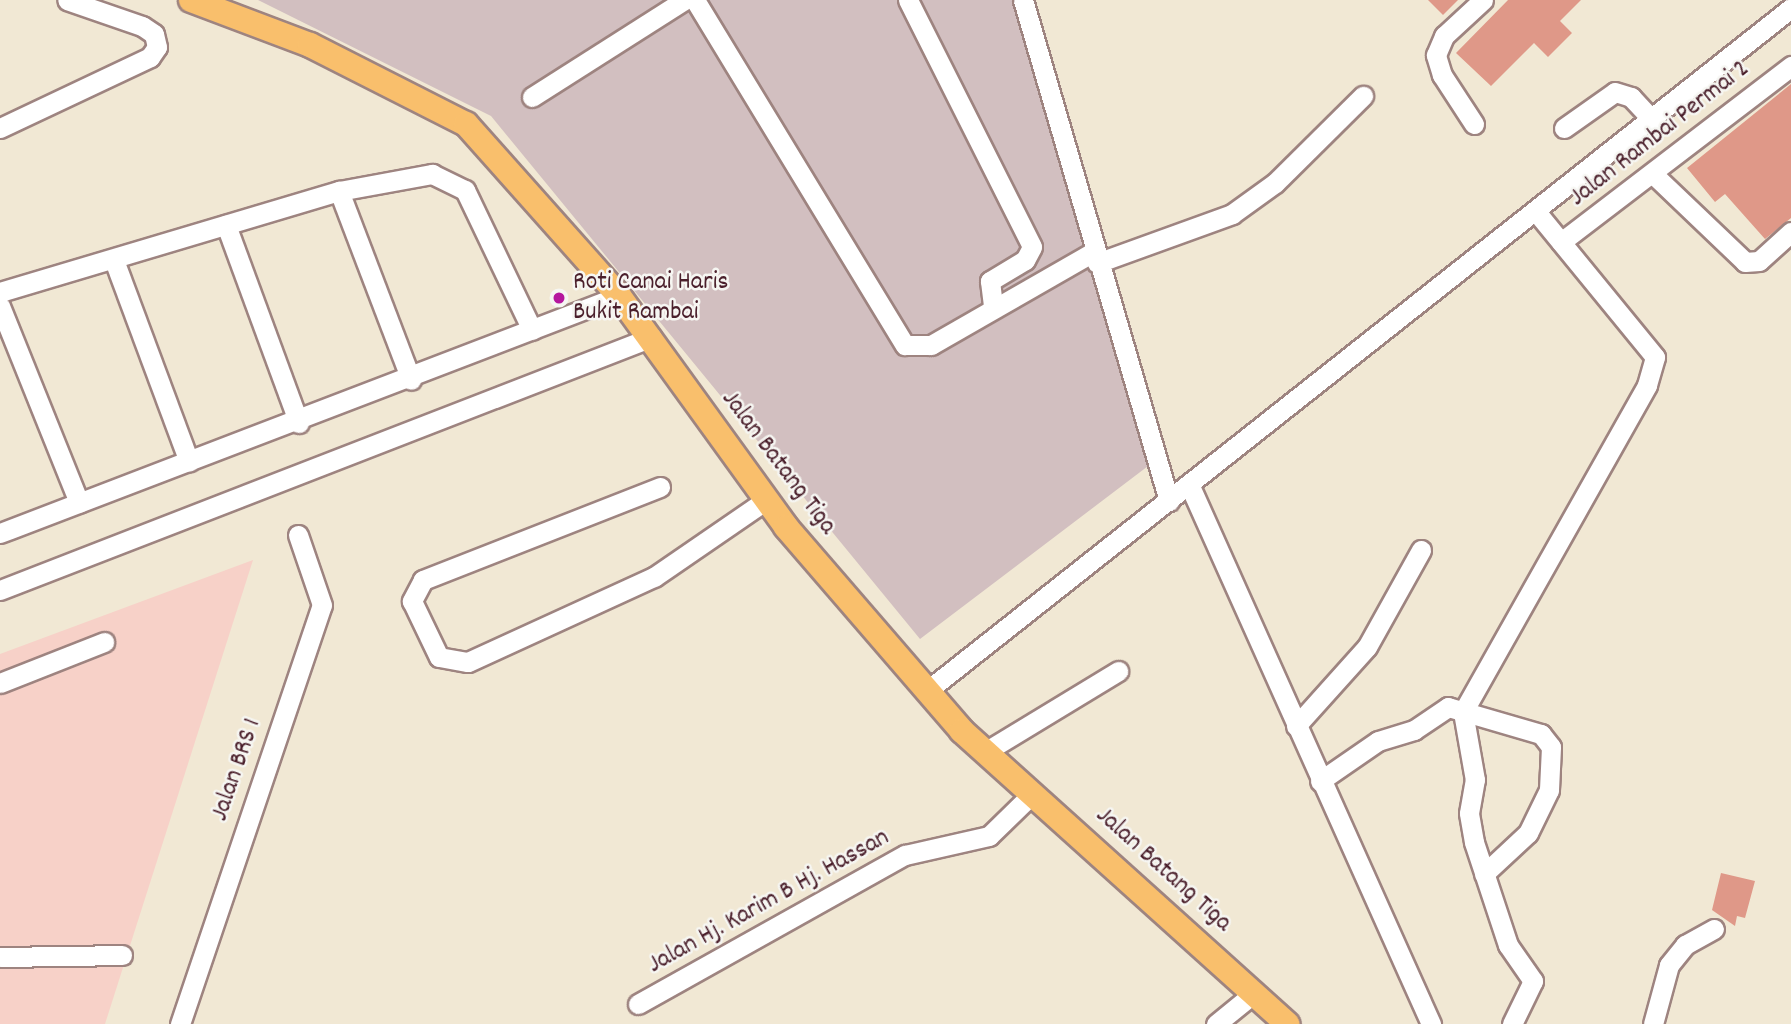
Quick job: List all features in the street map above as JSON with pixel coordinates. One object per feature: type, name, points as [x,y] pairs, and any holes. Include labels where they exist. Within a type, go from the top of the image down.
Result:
[{"type":"main road","name":"Jalan Batang Tiga","points":[[191,0],[310,45],[466,124],[619,296],[652,337],[766,500],[985,752],[1287,1024]]},
{"type":"street","points":[[0,128],[150,57],[154,34],[67,0]]},
{"type":"street","points":[[533,97],[684,0]]},
{"type":"street","points":[[695,0],[905,345],[931,345],[993,307],[1096,257],[1233,214],[1275,183],[1363,96]]},
{"type":"street","points":[[908,0],[1032,247],[1026,260],[990,281],[993,307]]},
{"type":"street","points":[[1023,0],[1070,147],[1096,257],[1169,501]]},
{"type":"street","points":[[1475,124],[1442,75],[1436,55],[1444,36],[1483,0]]},
{"type":"street","points":[[929,690],[1653,121],[1791,8]]},
{"type":"street","name":"Jalan Rambai Permai 2","points":[[1561,242],[1791,66]]},
{"type":"street","points":[[1564,128],[1615,92],[1631,97],[1653,121]]},
{"type":"street","points":[[1653,174],[1724,246],[1745,262],[1759,261],[1791,232]]},
{"type":"street","points":[[0,292],[339,191],[421,175],[453,179],[465,190],[533,330]]},
{"type":"street","points":[[339,191],[411,380]]},
{"type":"street","points":[[1512,1024],[1532,981],[1508,945],[1484,874],[1469,813],[1475,780],[1463,712],[1653,370],[1650,344],[1537,212]]},
{"type":"street","points":[[226,225],[299,423]]},
{"type":"street","points":[[114,260],[189,462]]},
{"type":"street","points":[[0,533],[299,423],[619,296]]},
{"type":"street","points":[[0,306],[79,503]]},
{"type":"street","points":[[0,590],[652,337]]},
{"type":"street","points":[[1189,484],[1431,1024]]},
{"type":"street","points":[[660,487],[423,580],[412,601],[439,657],[468,662],[654,577],[766,500]]},
{"type":"street","name":"Jalan BRS 1","points":[[180,1024],[322,605],[298,535]]},
{"type":"street","points":[[1296,726],[1367,647],[1421,550]]},
{"type":"street","points":[[0,683],[104,642]]},
{"type":"street","points":[[985,752],[1118,671]]},
{"type":"street","points":[[1320,781],[1378,741],[1414,730],[1448,707],[1542,734],[1551,747],[1549,790],[1528,833],[1484,874]]},
{"type":"street","name":"Jalan Hj. Karim B Hj. Hassan","points":[[638,1004],[905,855],[989,836],[1032,794]]},
{"type":"street","points":[[1653,1024],[1670,965],[1685,945],[1714,929]]},
{"type":"street","points":[[0,957],[122,955]]},
{"type":"street","points":[[1216,1024],[1254,993]]},
{"type":"shaded area","points":[[258,0],[1029,0],[1156,460],[920,639],[491,116]]},
{"type":"shaded area","points":[[253,560],[105,1024],[0,1024],[0,654]]},
{"type":"building","points":[[1428,0],[1458,0],[1443,15]]},
{"type":"building","points":[[1508,0],[1581,0],[1560,21],[1572,33],[1548,57],[1534,43],[1491,86],[1456,53]]},
{"type":"building","points":[[1791,84],[1791,218],[1765,239],[1725,194],[1715,202],[1687,168]]},
{"type":"building","points":[[1721,873],[1755,881],[1745,918],[1737,916],[1735,926],[1712,910]]},
{"type":"place","name":"Roti Canai Haris Bukit Rambai","points":[[559,298]]}]
